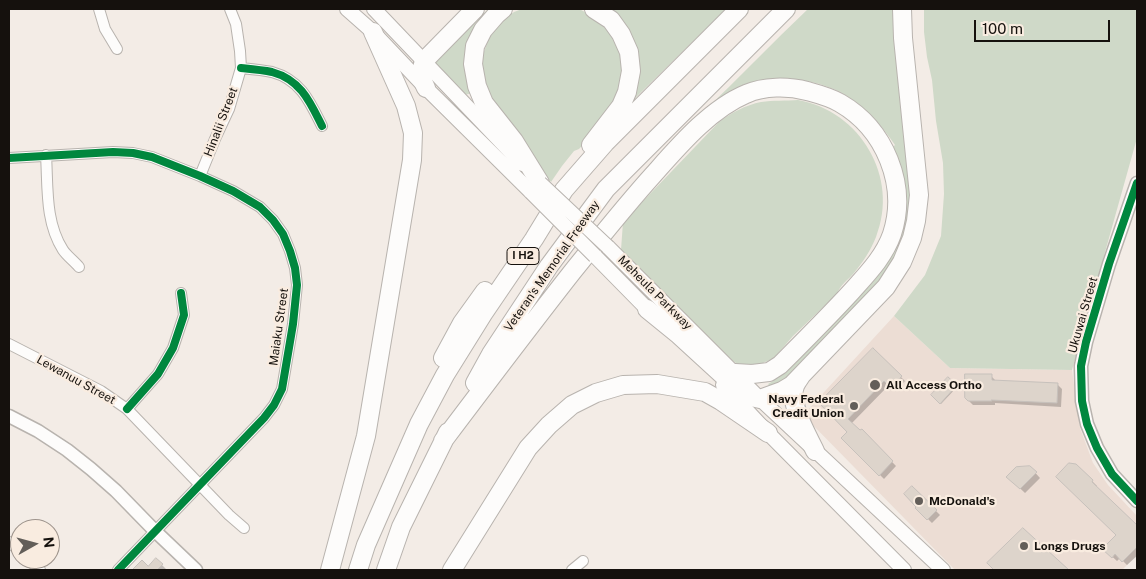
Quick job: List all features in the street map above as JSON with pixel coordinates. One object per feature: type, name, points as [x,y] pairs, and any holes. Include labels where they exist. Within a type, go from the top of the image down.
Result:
[{"type":"highway","points":[[426,88],[421,70],[424,61],[475,9]]},
{"type":"highway","points":[[504,9],[483,30],[475,46],[473,64],[477,86],[484,103],[514,141],[535,188]]},
{"type":"highway","points":[[366,545],[408,429],[462,323],[511,256],[532,221],[621,106],[627,92],[631,71],[629,52],[621,34],[611,20],[594,9]]},
{"type":"highway","name":"I H2","points":[[358,570],[366,545],[419,424],[445,375],[564,190],[605,143],[739,9]]},
{"type":"highway","name":"Veteran's Memorial Freeway","points":[[386,570],[401,527],[443,441],[491,354],[549,266],[606,189],[786,9]]},
{"type":"highway","points":[[647,309],[679,335],[738,389],[751,398],[760,399],[792,385],[886,287],[902,262],[912,238],[919,195],[903,38],[902,9]]},
{"type":"highway","points":[[330,570],[366,436],[412,160],[413,133],[406,106],[373,32]]},
{"type":"highway","points":[[443,441],[524,333],[622,210],[676,150],[713,114],[739,97],[756,90],[796,88],[840,103],[860,118],[877,137],[887,154],[895,175],[896,217],[891,235],[876,264],[838,307],[780,365],[769,372],[735,373]]},
{"type":"highway","points":[[802,376],[794,387],[794,403],[797,415],[816,451]]},
{"type":"highway","points":[[452,570],[528,448],[572,404],[596,393],[623,386],[657,384],[704,392],[721,401],[768,433]]},
{"type":"main road","name":"Meheula Parkway","points":[[347,9],[373,32],[426,88],[535,188],[608,247],[760,399],[943,570]]},
{"type":"main road","name":"Meheula Parkway","points":[[374,9],[424,61],[595,256],[904,570]]},
{"type":"street","points":[[99,9],[105,29],[117,48]]},
{"type":"street","name":"Hinalii Street","points":[[200,176],[229,109],[241,68],[236,24],[230,9]]},
{"type":"street","points":[[241,68],[273,72],[290,80],[307,96],[322,126]]},
{"type":"street","name":"Maiaku Street","points":[[9,158],[113,152],[152,157],[234,191],[260,207],[283,234],[295,268],[297,285],[293,324],[282,389],[274,405],[264,418],[118,570]]},
{"type":"street","points":[[46,155],[50,217],[55,234],[64,251],[79,266]]},
{"type":"street","name":"Ukuwai Street","points":[[1137,183],[1109,264],[1086,342],[1081,366],[1082,401],[1087,424],[1097,448],[1112,474],[1137,501]]},
{"type":"street","points":[[127,408],[158,374],[173,348],[184,315],[181,293]]},
{"type":"street","name":"Lewanuu Street","points":[[9,344],[101,391],[127,408],[229,515],[244,528]]},
{"type":"street","points":[[9,416],[38,431],[67,450],[116,491],[155,532],[196,570]]},
{"type":"street","points":[[572,570],[583,561]]},
{"type":"shaded area","points":[[894,316],[950,368],[1072,370],[1080,428],[1093,463],[1108,485],[1137,516],[1137,555],[1122,570],[955,570],[803,415]]},
{"type":"green space","points":[[488,9],[494,9],[488,13],[473,93],[464,95],[434,64]]},
{"type":"green space","points":[[522,9],[579,9],[589,14],[603,25],[614,39],[622,66],[621,82],[612,108],[590,137],[579,149],[574,151],[551,182],[491,109],[479,84],[481,59],[490,36],[503,20]]},
{"type":"green space","points":[[607,9],[726,9],[626,107],[635,82]]},
{"type":"green space","points":[[808,9],[894,9],[912,209],[895,266],[834,337],[773,390],[768,384],[788,367],[892,247],[892,148],[895,145],[873,117],[861,106],[835,90],[820,84],[784,78],[786,81],[775,81],[702,113]]},
{"type":"green space","points":[[924,9],[1137,9],[1137,138],[1072,370],[950,368],[894,316],[925,275],[941,236],[944,194],[943,163],[932,80],[927,57]]},
{"type":"green space","points":[[798,100],[820,107],[840,118],[856,132],[869,150],[878,170],[883,192],[882,214],[876,237],[864,260],[837,294],[793,336],[774,358],[756,366],[739,365],[717,347],[621,250],[623,222],[723,119],[755,103]]},
{"type":"building","points":[[873,348],[902,376],[891,388],[884,381],[848,419],[860,430],[862,429],[893,461],[879,476],[841,438],[847,432],[819,403]]},
{"type":"building","points":[[965,374],[992,374],[992,380],[1058,383],[1057,403],[991,400],[968,401],[965,398]]},
{"type":"building","points":[[948,377],[957,385],[940,404],[931,395]]},
{"type":"building","points":[[1069,463],[1076,464],[1137,525],[1137,547],[1122,562],[1115,554],[1112,558],[1102,549],[1116,535],[1056,477]]},
{"type":"building","points":[[1030,466],[1037,472],[1020,489],[1006,477],[1016,467]]},
{"type":"building","name":"McDonald's","points":[[912,486],[937,510],[927,520],[904,494]]},
{"type":"building","name":"Longs Drugs","points":[[1023,528],[1069,570],[994,570],[987,563]]},
{"type":"building","points":[[156,558],[163,564],[157,570],[132,570],[142,560],[148,566]]},
{"type":"cycle path","points":[[241,68],[272,72],[290,80],[309,100],[322,126]]},
{"type":"cycle path","points":[[9,158],[113,152],[133,153],[152,157],[233,191],[260,207],[283,234],[295,268],[297,285],[293,324],[282,389],[274,405],[264,418],[118,570]]},
{"type":"cycle path","points":[[1137,183],[1109,264],[1086,342],[1081,366],[1082,401],[1087,424],[1097,448],[1112,474],[1137,501]]},
{"type":"cycle path","points":[[127,409],[158,374],[173,348],[184,315],[181,293]]},
{"type":"place","name":"All Access Ortho","points":[[875,385]]},
{"type":"place","name":"Navy Federal Credit Union","points":[[854,406]]},
{"type":"place","name":"McDonald's","points":[[919,501]]},
{"type":"place","name":"Longs Drugs","points":[[1024,546]]}]
